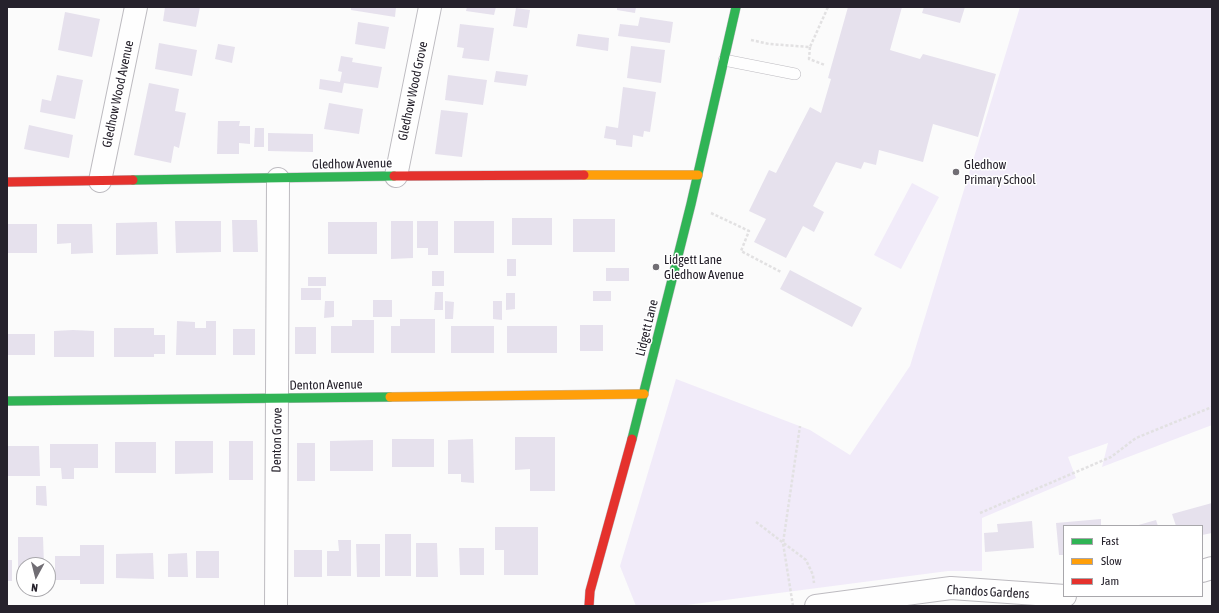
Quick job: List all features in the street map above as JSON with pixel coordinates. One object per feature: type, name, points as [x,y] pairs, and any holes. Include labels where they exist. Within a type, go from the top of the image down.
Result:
[{"type":"street","name":"Gledhow Wood Avenue","points":[[100,181],[136,7]]},
{"type":"street","name":"Gledhow Wood Grove","points":[[396,176],[430,7]]},
{"type":"street","name":"Lidgett Lane","points":[[589,606],[592,583],[644,394],[698,176],[736,7]]},
{"type":"street","name":"Gledhow Avenue","points":[[7,182],[396,176],[698,176]]},
{"type":"street","name":"Denton Grove","points":[[276,606],[278,179]]},
{"type":"street","name":"Denton Avenue","points":[[7,401],[644,394]]},
{"type":"street","name":"Chandos Gardens","points":[[816,606],[951,588],[1063,596]]},
{"type":"lane","points":[[724,60],[795,74]]},
{"type":"path","points":[[825,65],[809,59],[810,47],[828,7]]},
{"type":"path","points":[[759,42],[810,47]]},
{"type":"path","points":[[691,204],[749,231],[741,251],[781,272]]},
{"type":"path","points":[[980,513],[1111,457],[1136,438],[1212,407]]},
{"type":"path","points":[[793,606],[783,543],[800,426]]},
{"type":"path","points":[[756,522],[806,560],[813,575],[816,606]]},
{"type":"shaded area","points":[[1020,7],[1212,7],[1212,425],[1102,467],[1108,443],[1068,457],[1076,478],[982,518],[982,571],[948,571],[679,606],[636,606],[620,566],[676,379],[810,430],[850,455],[910,366]]},
{"type":"shaded area","points":[[912,183],[939,197],[901,269],[874,255]]},
{"type":"building","points":[[165,7],[200,7],[196,27],[163,21]]},
{"type":"building","points":[[351,7],[396,7],[395,17],[351,10]]},
{"type":"building","points":[[467,7],[496,7],[494,15],[466,11]]},
{"type":"building","points":[[617,7],[636,7],[635,13],[617,10]]},
{"type":"building","points":[[848,7],[902,7],[890,50],[920,59],[923,54],[996,74],[978,137],[933,124],[923,162],[879,150],[876,165],[864,162],[861,169],[836,162],[813,206],[824,212],[814,232],[803,226],[786,258],[754,242],[766,219],[749,211],[769,170],[776,173],[810,107],[821,113],[831,79],[828,78]]},
{"type":"building","points":[[924,7],[965,7],[960,23],[922,13]]},
{"type":"building","points":[[516,8],[530,10],[527,28],[513,26]]},
{"type":"building","points":[[65,12],[100,19],[92,57],[58,50]]},
{"type":"building","points":[[640,17],[673,22],[670,43],[618,36],[620,24],[638,26]]},
{"type":"building","points":[[358,22],[389,27],[385,49],[355,44]]},
{"type":"building","points":[[460,24],[494,28],[489,61],[462,58],[464,48],[457,47]]},
{"type":"building","points":[[578,34],[609,38],[608,51],[576,46]]},
{"type":"building","points":[[159,43],[197,50],[192,76],[155,69]]},
{"type":"building","points":[[218,44],[235,47],[232,63],[215,59]]},
{"type":"building","points":[[631,46],[665,50],[661,83],[627,78]]},
{"type":"building","points":[[341,56],[353,58],[352,62],[382,67],[378,88],[344,83],[342,93],[319,89],[320,79],[340,82],[342,72],[338,71]]},
{"type":"building","points":[[496,71],[528,75],[526,86],[494,82]]},
{"type":"building","points":[[57,75],[83,80],[75,119],[40,112],[42,99],[51,101]]},
{"type":"building","points":[[448,75],[487,80],[483,105],[445,100]]},
{"type":"building","points":[[149,83],[179,89],[175,111],[186,113],[179,148],[174,146],[171,163],[134,155]]},
{"type":"building","points":[[623,87],[656,92],[650,132],[644,131],[643,137],[633,135],[632,147],[616,145],[616,140],[604,138],[606,126],[618,128]]},
{"type":"building","points":[[329,103],[363,109],[359,134],[324,129]]},
{"type":"building","points":[[441,110],[468,113],[462,157],[435,154]]},
{"type":"building","points":[[218,121],[240,121],[239,126],[250,126],[250,144],[239,143],[239,154],[217,154]]},
{"type":"building","points":[[29,125],[73,135],[69,158],[24,149]]},
{"type":"building","points":[[255,128],[264,128],[264,147],[254,147]]},
{"type":"building","points":[[268,133],[313,134],[313,152],[268,151]]},
{"type":"building","points":[[512,218],[552,218],[552,245],[512,245]]},
{"type":"building","points":[[573,219],[615,219],[615,252],[573,252]]},
{"type":"building","points":[[232,220],[257,220],[258,252],[233,252]]},
{"type":"building","points":[[175,221],[221,221],[221,252],[176,253]]},
{"type":"building","points":[[391,221],[413,221],[413,258],[391,259]]},
{"type":"building","points":[[417,221],[438,221],[438,255],[428,255],[428,248],[417,248]]},
{"type":"building","points":[[454,221],[494,221],[494,253],[454,253]]},
{"type":"building","points":[[157,222],[158,254],[116,255],[116,223]]},
{"type":"building","points":[[328,222],[377,222],[377,254],[328,254]]},
{"type":"building","points":[[7,224],[37,224],[37,253],[7,253]]},
{"type":"building","points":[[57,224],[92,224],[93,253],[71,254],[71,243],[57,244]]},
{"type":"building","points":[[507,259],[516,259],[516,276],[507,276]]},
{"type":"building","points":[[606,268],[629,268],[629,281],[606,281]]},
{"type":"building","points":[[790,270],[862,308],[852,327],[780,289]]},
{"type":"building","points":[[432,271],[444,271],[444,286],[432,286]]},
{"type":"building","points":[[308,277],[326,277],[326,286],[308,286]]},
{"type":"building","points":[[301,288],[321,288],[321,300],[301,300]]},
{"type":"building","points":[[593,291],[611,291],[611,301],[593,301]]},
{"type":"building","points":[[435,292],[443,292],[443,310],[434,310]]},
{"type":"building","points":[[506,293],[515,293],[515,309],[506,310]]},
{"type":"building","points":[[373,300],[392,300],[392,317],[373,317]]},
{"type":"building","points":[[325,301],[334,301],[334,317],[324,318]]},
{"type":"building","points":[[445,301],[454,302],[453,319],[445,319]]},
{"type":"building","points":[[493,301],[502,301],[502,320],[493,319]]},
{"type":"building","points":[[400,319],[435,319],[435,353],[391,353],[391,326],[400,326]]},
{"type":"building","points":[[352,320],[374,320],[374,353],[331,353],[331,326],[352,326]]},
{"type":"building","points":[[177,321],[195,322],[195,328],[206,328],[206,321],[216,321],[216,355],[176,355]]},
{"type":"building","points":[[580,325],[603,325],[603,351],[580,351]]},
{"type":"building","points":[[451,326],[494,326],[494,353],[451,353]]},
{"type":"building","points":[[507,326],[557,326],[557,353],[507,353]]},
{"type":"building","points":[[295,327],[316,327],[316,354],[295,354]]},
{"type":"building","points":[[114,328],[154,328],[154,335],[165,335],[165,354],[154,354],[154,357],[114,357]]},
{"type":"building","points":[[233,329],[255,329],[255,355],[233,355]]},
{"type":"building","points":[[54,331],[94,331],[94,357],[54,357]]},
{"type":"building","points":[[7,334],[35,334],[35,355],[7,355]]},
{"type":"building","points":[[515,437],[555,437],[555,491],[530,491],[530,469],[515,470]]},
{"type":"building","points":[[392,439],[434,439],[434,467],[392,467]]},
{"type":"building","points":[[473,439],[474,483],[461,482],[461,474],[448,474],[448,440]]},
{"type":"building","points":[[373,440],[373,471],[330,471],[330,441]]},
{"type":"building","points":[[175,441],[213,441],[213,473],[175,474]]},
{"type":"building","points":[[229,441],[253,441],[253,480],[229,480]]},
{"type":"building","points":[[115,442],[156,442],[156,473],[115,473]]},
{"type":"building","points":[[297,443],[315,443],[315,481],[297,481]]},
{"type":"building","points":[[50,444],[98,444],[98,468],[74,468],[74,479],[62,479],[61,468],[50,468]]},
{"type":"building","points":[[7,446],[39,446],[40,476],[7,476]]},
{"type":"building","points":[[36,486],[46,486],[47,506],[36,505]]},
{"type":"building","points":[[1212,503],[1212,533],[1203,535],[1203,525],[1176,525],[1172,514]]},
{"type":"building","points":[[1101,519],[1101,525],[1063,525],[1063,555],[1059,555],[1056,523]]},
{"type":"building","points":[[1156,520],[1158,525],[1138,525]]},
{"type":"building","points":[[1032,521],[1034,548],[985,552],[984,533],[998,532],[997,524]]},
{"type":"building","points":[[495,527],[538,527],[538,575],[504,575],[504,550],[495,550]]},
{"type":"building","points":[[385,534],[411,534],[411,576],[385,576]]},
{"type":"building","points":[[18,537],[43,537],[44,557],[18,557]]},
{"type":"building","points":[[338,540],[351,540],[351,576],[327,576],[327,551],[339,551]]},
{"type":"building","points":[[416,543],[437,543],[438,577],[416,577]]},
{"type":"building","points":[[356,544],[380,544],[380,577],[357,577]]},
{"type":"building","points":[[80,545],[104,545],[104,584],[80,584],[80,580],[56,580],[55,556],[80,556]]},
{"type":"building","points":[[459,548],[484,548],[484,575],[460,575]]},
{"type":"building","points":[[294,550],[322,550],[322,577],[294,577]]},
{"type":"building","points":[[196,551],[219,551],[219,578],[196,578]]},
{"type":"building","points":[[153,553],[154,579],[116,578],[116,554]]},
{"type":"building","points":[[187,553],[188,577],[168,577],[168,554]]},
{"type":"building","points":[[7,560],[12,560],[12,581],[7,581]]},
{"type":"traffic: fast","points":[[632,439],[691,204],[736,7]]},
{"type":"traffic: fast","points":[[133,180],[394,176]]},
{"type":"traffic: fast","points":[[7,401],[390,397]]},
{"type":"traffic: slow","points":[[584,175],[698,175]]},
{"type":"traffic: slow","points":[[390,397],[644,394]]},
{"type":"traffic: jam","points":[[394,176],[584,175]]},
{"type":"traffic: jam","points":[[7,182],[133,180]]},
{"type":"traffic: jam","points":[[589,606],[590,591],[632,439]]},
{"type":"place","name":"Gledhow Primary School","points":[[956,172]]},
{"type":"place","name":"Lidgett Lane Gledhow Avenue","points":[[656,267]]}]
